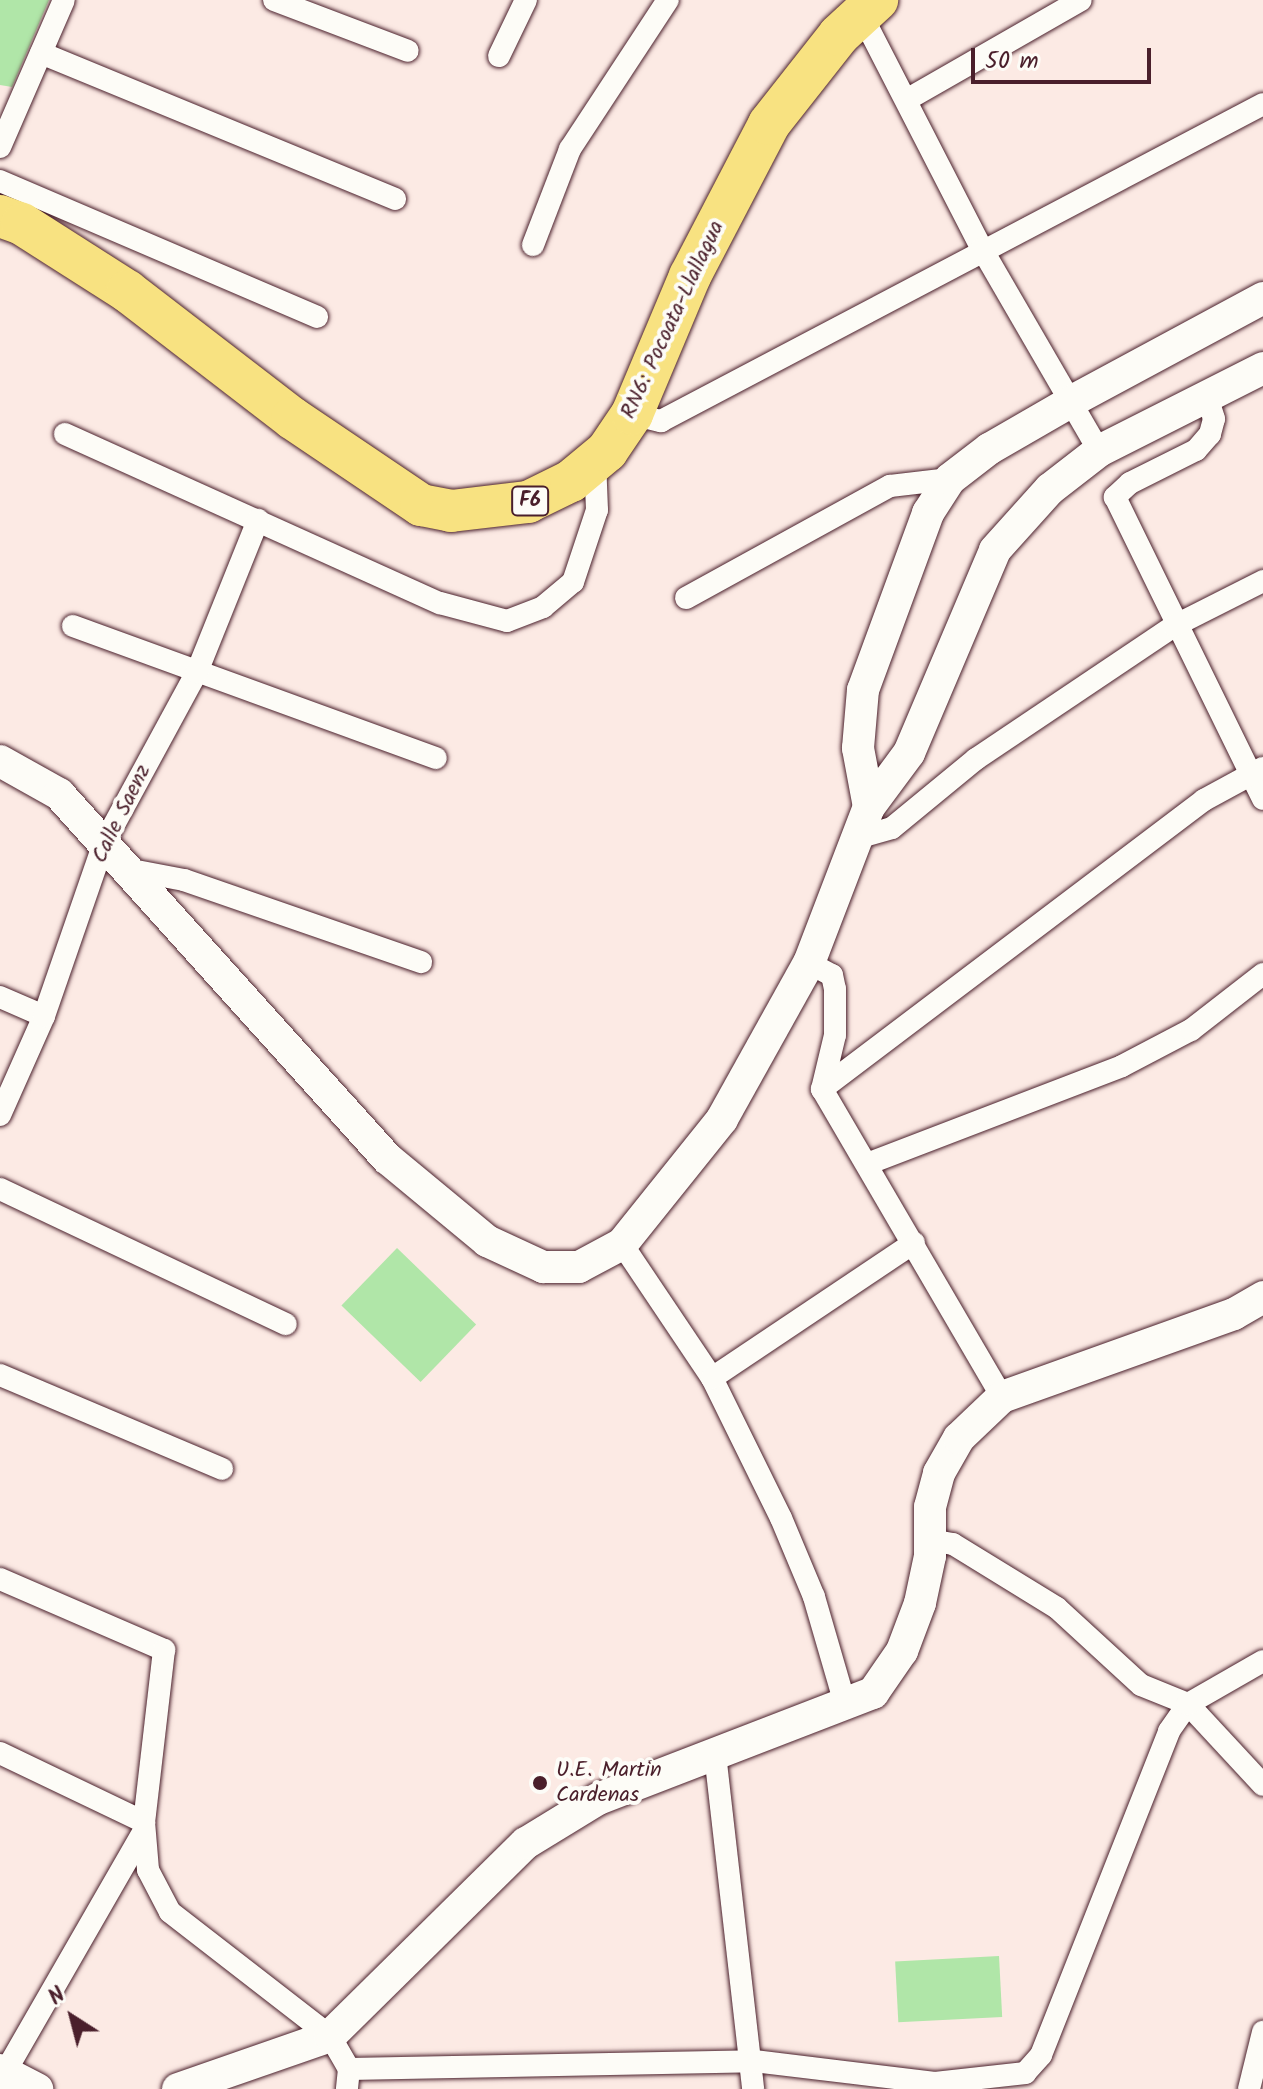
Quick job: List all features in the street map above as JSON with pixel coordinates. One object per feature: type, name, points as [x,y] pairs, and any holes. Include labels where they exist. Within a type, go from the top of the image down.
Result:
[{"type":"highway","name":"RN6: Pocoata-Llallagua","points":[[0,216],[22,224],[127,291],[292,418],[421,505],[463,511],[528,502],[571,481],[595,461],[632,414],[690,276],[769,124],[864,4]]},
{"type":"street","points":[[2,139],[64,0]]},
{"type":"street","points":[[274,0],[408,51]]},
{"type":"street","points":[[499,56],[526,0]]},
{"type":"street","points":[[533,245],[570,149],[668,0]]},
{"type":"street","points":[[908,99],[1081,0]]},
{"type":"street","points":[[864,4],[982,249],[1099,451]]},
{"type":"street","points":[[41,53],[395,199]]},
{"type":"street","points":[[632,414],[661,421],[982,249],[1263,104]]},
{"type":"street","points":[[0,181],[317,317]]},
{"type":"street","points":[[869,807],[858,748],[863,690],[928,513],[950,479],[989,449],[1072,401],[1263,298]]},
{"type":"street","points":[[0,761],[59,794],[388,1159],[487,1241],[543,1267],[579,1267],[622,1244],[722,1119],[809,963],[869,807],[909,753],[995,550],[1050,489],[1099,451],[1263,368]]},
{"type":"street","points":[[1207,397],[1214,419],[1210,434],[1196,450],[1130,483],[1115,497],[1174,626],[1257,771],[1263,799]]},
{"type":"street","points":[[65,434],[440,603],[507,621],[543,607],[573,582],[597,510],[595,461]]},
{"type":"street","points":[[686,598],[890,486],[950,479]]},
{"type":"street","name":"Calle Saenz","points":[[0,1115],[44,1016],[104,843],[197,672],[258,520]]},
{"type":"street","points":[[857,838],[892,828],[976,759],[1174,626],[1263,581]]},
{"type":"street","points":[[73,626],[436,758]]},
{"type":"street","points":[[822,1089],[1204,800],[1257,771]]},
{"type":"street","points":[[126,869],[184,880],[421,962]]},
{"type":"street","points":[[809,963],[832,975],[835,989],[835,1035],[822,1089],[1002,1397]]},
{"type":"street","points":[[867,1164],[1122,1066],[1191,1030],[1263,974]]},
{"type":"street","points":[[0,997],[44,1016]]},
{"type":"street","points":[[0,1189],[286,1324]]},
{"type":"street","points":[[712,1378],[914,1243]]},
{"type":"street","points":[[622,1244],[712,1378],[803,1570],[845,1704]]},
{"type":"street","points":[[178,2089],[330,2036],[526,1843],[598,1799],[873,1693],[902,1651],[920,1603],[930,1540],[930,1507],[939,1473],[959,1438],[1002,1397],[1234,1314],[1263,1297]]},
{"type":"street","points":[[0,1375],[222,1469]]},
{"type":"street","points":[[930,1540],[953,1544],[1057,1608],[1141,1685],[1188,1704],[1263,1785]]},
{"type":"street","points":[[0,1579],[164,1650],[143,1828],[148,1870],[170,1912],[330,2036],[348,2079],[754,2061],[935,2083],[1025,2073],[1041,2055],[1169,1731],[1188,1704],[1263,1661]]},
{"type":"street","points":[[0,1753],[143,1828]]},
{"type":"street","points":[[715,1754],[754,2061],[753,2089]]},
{"type":"street","points":[[37,2089],[2,2075],[143,1828]]},
{"type":"street","points":[[1249,2089],[1263,2032]]},
{"type":"green space","points":[[0,0],[49,0],[12,87],[0,85]]},
{"type":"green space","points":[[397,1248],[476,1324],[421,1382],[341,1306]]},
{"type":"green space","points":[[999,1956],[1002,2017],[898,2022],[895,1961]]},
{"type":"place","name":"U.E. Martin Cardenas","points":[[540,1783]]}]
